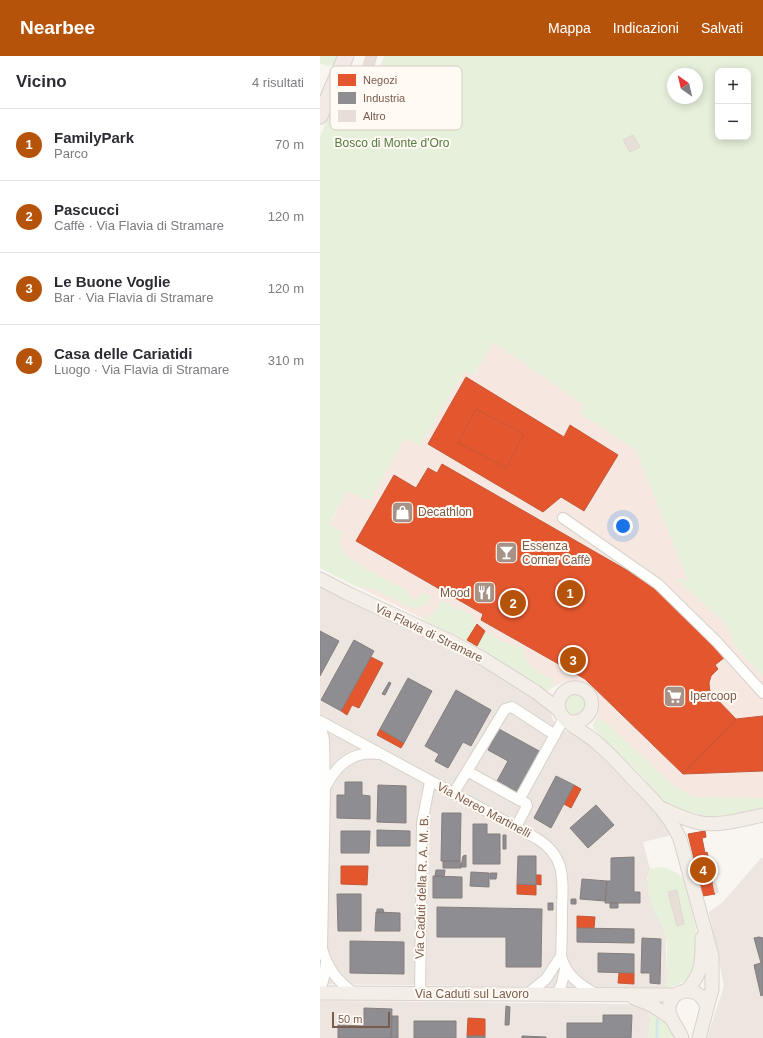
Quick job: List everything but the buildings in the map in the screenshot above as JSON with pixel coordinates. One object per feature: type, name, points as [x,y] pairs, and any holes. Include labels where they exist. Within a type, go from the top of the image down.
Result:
[{"type":"highway","points":[[340,66],[346,56]]},
{"type":"highway","points":[[320,116],[325,92]]},
{"type":"main road","name":"Via Flavia di Stramare","points":[[320,578],[347,593],[452,642],[482,658],[536,692],[564,717],[595,741],[663,809],[674,825],[680,839],[712,956],[712,989],[698,1038]]},
{"type":"main road","name":"Via Flavia di Stramare","points":[[536,692],[550,695],[562,694],[572,688],[582,690],[587,693],[592,703],[590,714],[586,718],[588,729],[595,741]]},
{"type":"main road","points":[[562,694],[559,699],[564,717],[581,721],[586,718]]},
{"type":"main road","points":[[663,809],[687,819],[702,823],[734,821],[763,815]]},
{"type":"main road","points":[[680,839],[684,834],[702,823]]},
{"type":"main road","name":"Via Flavia di Stramare","points":[[673,1021],[670,1005],[698,977],[702,960],[700,912]]},
{"type":"main road","name":"Via Caduti sul Lavoro","points":[[320,992],[624,996],[681,993]]},
{"type":"main road","points":[[673,1021],[681,1027],[694,1028],[706,1014],[703,997],[698,993],[681,993]]},
{"type":"main road","name":"Via Caduti sul Lavoro","points":[[624,996],[652,1005],[673,1021]]},
{"type":"main road","points":[[673,1021],[682,1038]]},
{"type":"street","points":[[563,518],[658,584],[717,642],[763,693]]},
{"type":"street","points":[[453,794],[505,709],[512,707],[555,735]]},
{"type":"street","points":[[519,800],[564,717]]},
{"type":"street","name":"Via Nereo Martinelli","points":[[320,721],[430,782],[516,827],[544,843],[554,852],[559,863],[563,883],[561,956],[565,969],[578,983],[600,995]]},
{"type":"street","points":[[320,724],[324,740],[325,787],[321,950],[326,962],[340,983],[354,993]]},
{"type":"street","points":[[325,787],[337,769],[348,759],[359,754],[382,755]]},
{"type":"street","points":[[467,771],[526,803],[527,806],[516,827]]},
{"type":"street","name":"Via Caduti della R. A. M. B.","points":[[420,994],[422,823],[430,782]]},
{"type":"street","name":"Via Nereo Martinelli","points":[[526,995],[542,984],[554,969],[561,956]]},
{"type":"street","points":[[320,992],[326,962]]},
{"type":"street","points":[[554,969],[557,995]]},
{"type":"street","points":[[557,995],[562,983],[565,969]]},
{"type":"shaded area","points":[[493,342],[584,405],[580,413],[636,450],[688,580],[676,578],[725,623],[737,649],[763,677],[763,807],[757,809],[758,812],[659,796],[638,772],[594,729],[593,725],[598,714],[597,700],[579,682],[564,681],[547,691],[467,640],[320,568],[329,525],[347,491],[370,501],[405,438],[420,446],[464,371],[474,375]]},
{"type":"shaded area","points":[[320,585],[450,645],[541,703],[550,710],[554,723],[565,731],[574,732],[601,757],[663,821],[673,835],[643,842],[650,869],[647,879],[666,937],[666,969],[669,970],[667,988],[320,984]]},
{"type":"shaded area","points":[[761,858],[763,858],[763,1038],[707,1038],[724,986],[709,912],[723,902]]},
{"type":"shaded area","points":[[320,1001],[629,1004],[651,1010],[648,1038],[320,1038]]},
{"type":"green space","points":[[320,56],[339,56],[335,65],[327,66],[320,63]]},
{"type":"green space","name":"Bosco di Monte d'Oro","points":[[384,56],[763,56],[763,677],[737,649],[725,623],[675,578],[688,580],[636,450],[580,413],[584,405],[493,342],[473,376],[464,371],[420,446],[405,438],[370,501],[347,491],[329,524],[344,533],[339,542],[345,554],[366,569],[405,589],[411,597],[416,600],[424,592],[431,597],[426,604],[415,609],[371,588],[357,587],[320,568],[320,137],[330,113],[330,130],[462,130],[462,66],[380,66]]},
{"type":"green space","points":[[441,600],[471,615],[477,624],[485,631],[503,642],[524,648],[524,654],[529,664],[551,679],[553,682],[552,688],[549,690],[543,690],[477,646],[422,619],[434,612]]},
{"type":"green space","points":[[575,694],[583,697],[586,705],[583,713],[575,716],[567,713],[564,705],[567,697]]},
{"type":"green space","points":[[599,719],[603,720],[673,785],[694,797],[763,798],[763,807],[757,809],[758,812],[702,820],[669,806],[638,772],[594,729],[593,723]]},
{"type":"green space","points":[[662,867],[675,872],[685,881],[698,944],[695,967],[689,976],[680,983],[667,988],[669,970],[666,969],[667,941],[649,897],[648,889],[650,869]]},
{"type":"green space","points":[[651,1010],[662,1016],[678,1038],[648,1038]]},
{"type":"waterway","points":[[657,1020],[657,1038]]},
{"type":"place","name":"Decathlon","points":[[403,512]]},
{"type":"place","name":"Essenza Corner Caffè","points":[[506,553]]},
{"type":"place","name":"Mood","points":[[485,593]]},
{"type":"place","name":"FamilyPark","points":[[570,593]]},
{"type":"place","name":"Pascucci","points":[[513,603]]},
{"type":"place","name":"Le Buone Voglie","points":[[573,660]]},
{"type":"place","name":"Ipercoop","points":[[674,696]]},
{"type":"place","name":"Casa delle Cariatidi","points":[[703,870]]}]
